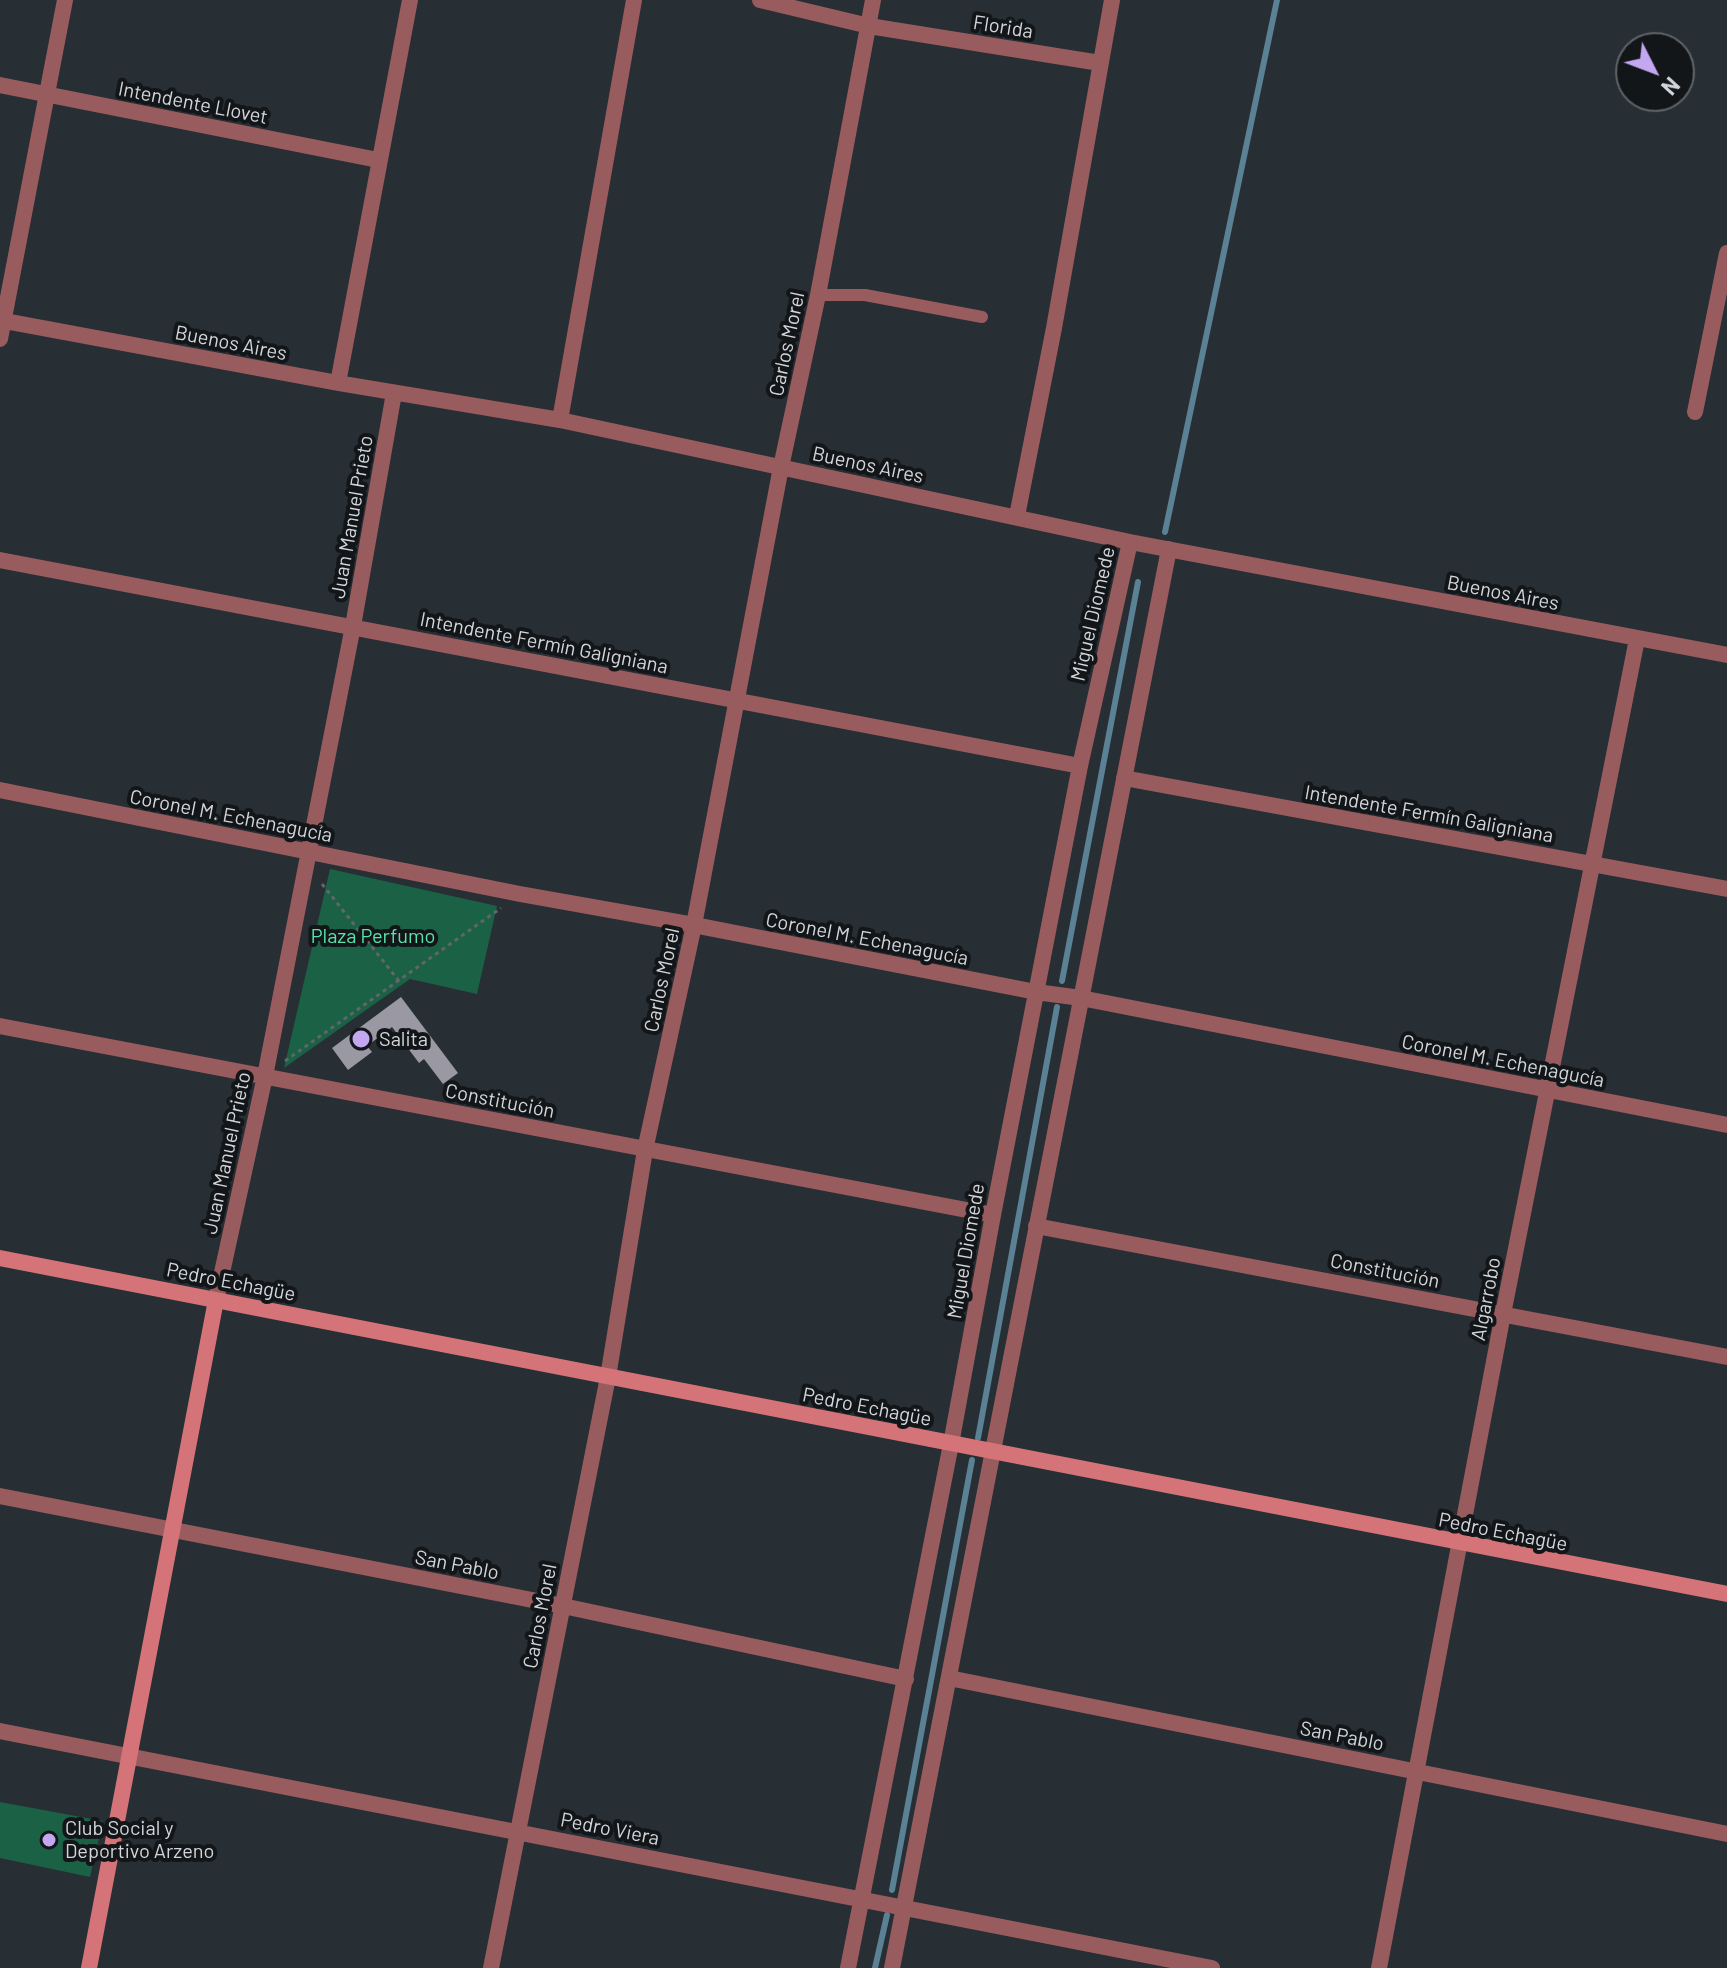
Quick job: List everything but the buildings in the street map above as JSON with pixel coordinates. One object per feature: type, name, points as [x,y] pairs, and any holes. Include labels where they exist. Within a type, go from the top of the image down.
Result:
[{"type":"street","points":[[0,339],[65,0]]},
{"type":"street","points":[[338,383],[410,0]]},
{"type":"street","points":[[560,420],[634,0]]},
{"type":"street","name":"Florida","points":[[760,0],[869,26],[1100,63]]},
{"type":"street","name":"Carlos Morel","points":[[491,1968],[608,1377],[645,1150],[694,925],[873,0]]},
{"type":"street","points":[[1017,516],[1112,0]]},
{"type":"street","name":"Intendente Llovet","points":[[0,85],[378,160]]},
{"type":"street","points":[[1695,412],[1727,253]]},
{"type":"street","name":"Buenos Aires","points":[[2,321],[394,393],[560,420],[1130,542],[1727,655]]},
{"type":"street","name":"Juan Manuel Prieto","points":[[89,1968],[132,1756],[171,1529],[216,1300],[265,1076],[353,626],[394,393]]},
{"type":"street","name":"Miguel Diomede","points":[[848,1968],[1080,766],[1130,542]]},
{"type":"street","points":[[892,1968],[1169,549]]},
{"type":"street","name":"Intendente Fermín Galigniana","points":[[0,560],[1080,766]]},
{"type":"street","name":"Algarrobo","points":[[1379,1968],[1503,1314],[1637,639]]},
{"type":"street","name":"Intendente Fermín Galigniana","points":[[1124,778],[1727,889]]},
{"type":"street","name":"Coronel M. Echenagucía","points":[[0,790],[306,857],[694,925],[1727,1125]]},
{"type":"street","name":"Constitución","points":[[0,1026],[993,1215]]},
{"type":"street","name":"Constitución","points":[[1036,1226],[1727,1357]]},
{"type":"street","name":"Pedro Echagüe","points":[[0,1258],[1727,1594]]},
{"type":"street","name":"San Pablo","points":[[0,1496],[563,1606],[906,1679]]},
{"type":"street","name":"San Pablo","points":[[949,1678],[1727,1834]]},
{"type":"street","name":"Pedro Viera","points":[[0,1731],[861,1898],[1134,1961],[1212,1968]]},
{"type":"lane","points":[[818,295],[865,295],[982,317]]},
{"type":"path","points":[[306,857],[399,981]]},
{"type":"path","points":[[265,1076],[520,894]]},
{"type":"green space","name":"Plaza Perfumo","points":[[330,869],[497,906],[477,994],[410,979],[284,1068]]},
{"type":"green space","name":"Club Social y Deportivo Arzeno","points":[[0,1802],[103,1821],[90,1877],[0,1858]]},
{"type":"waterway","points":[[1165,532],[1277,0]]},
{"type":"waterway","points":[[1062,981],[1138,582]]},
{"type":"waterway","points":[[978,1438],[1057,1007]]},
{"type":"waterway","points":[[892,1890],[972,1460]]},
{"type":"waterway","points":[[875,1968],[887,1915]]},
{"type":"place","name":"Salita","points":[[361,1039]]},
{"type":"place","name":"Club Social y Deportivo Arzeno","points":[[49,1840]]}]
